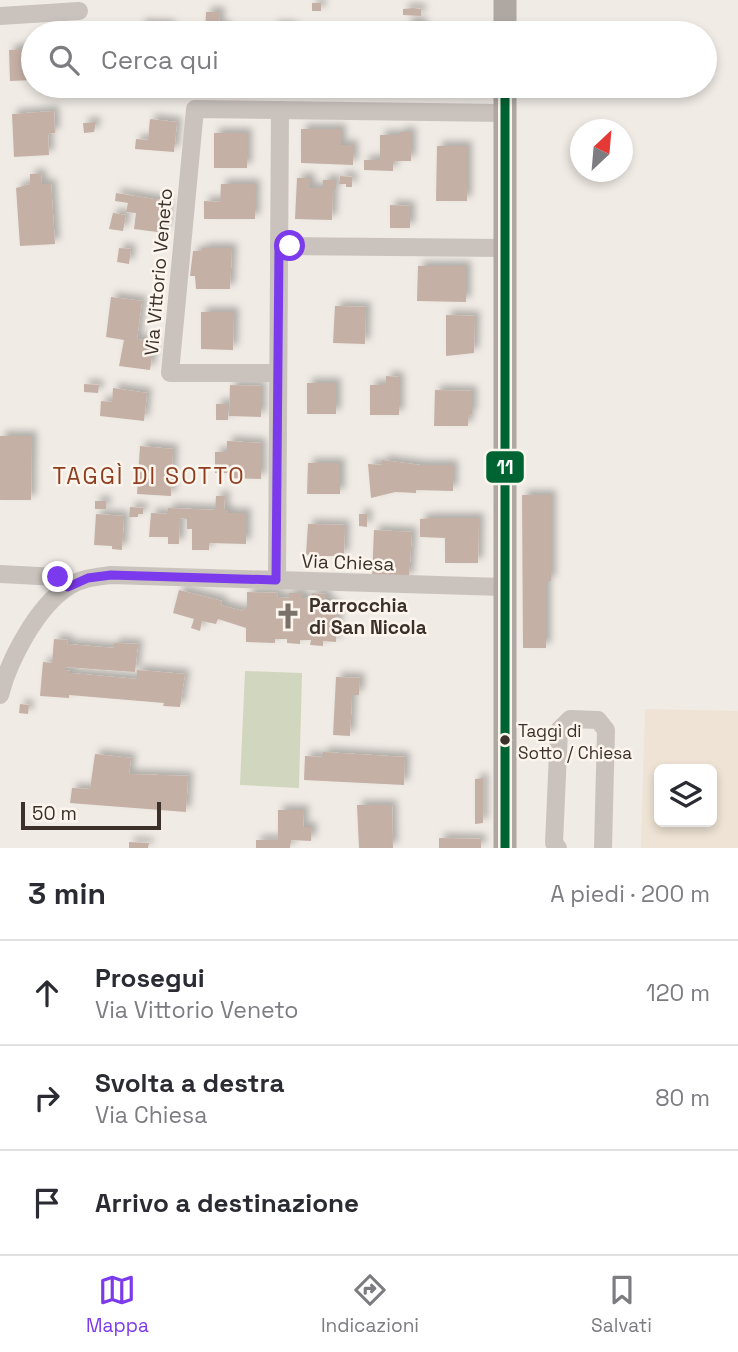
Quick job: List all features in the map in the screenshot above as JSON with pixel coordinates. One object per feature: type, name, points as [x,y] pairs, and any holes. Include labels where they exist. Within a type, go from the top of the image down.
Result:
[{"type":"main road","points":[[505,0],[505,21]]},
{"type":"main road","points":[[505,98],[505,848]]},
{"type":"street","points":[[0,16],[79,12]]},
{"type":"street","name":"Via Vittorio Veneto","points":[[278,373],[170,373],[195,109],[280,110]]},
{"type":"street","points":[[276,580],[280,110],[504,113]]},
{"type":"street","points":[[279,246],[505,248]]},
{"type":"street","points":[[0,574],[58,577],[68,587]]},
{"type":"street","name":"Via Chiesa","points":[[0,695],[5,677],[38,617],[68,587],[88,578],[111,575],[503,587]]},
{"type":"street","points":[[558,848],[554,843],[559,730],[570,719],[598,720],[606,730],[603,848]]},
{"type":"green space","points":[[245,671],[302,673],[299,788],[240,785]]},
{"type":"shaded area","points":[[645,709],[738,711],[738,848],[641,848]]},
{"type":"building","points":[[312,3],[321,3],[321,11],[312,11]]},
{"type":"building","points":[[403,9],[421,9],[421,16],[403,15]]},
{"type":"building","points":[[206,12],[220,12],[219,21],[206,21]]},
{"type":"building","points":[[21,49],[21,81],[10,81],[9,50]]},
{"type":"building","points":[[54,111],[55,133],[48,134],[49,155],[14,157],[12,114]]},
{"type":"building","points":[[150,119],[177,122],[174,152],[135,149],[136,139],[148,140]]},
{"type":"building","points":[[96,122],[94,132],[84,133],[83,123]]},
{"type":"building","points":[[301,129],[341,129],[341,145],[353,145],[353,165],[301,163]]},
{"type":"building","points":[[400,132],[411,132],[411,161],[393,161],[393,171],[364,170],[364,160],[380,160],[380,135],[400,135]]},
{"type":"building","points":[[214,133],[247,133],[247,168],[214,168]]},
{"type":"building","points":[[437,146],[467,146],[467,201],[436,201]]},
{"type":"building","points":[[30,174],[41,174],[42,184],[51,184],[55,244],[20,246],[16,188],[30,184]]},
{"type":"building","points":[[340,176],[352,177],[352,187],[339,184]]},
{"type":"building","points":[[297,178],[310,178],[310,188],[323,188],[323,180],[336,180],[332,220],[295,219]]},
{"type":"building","points":[[221,184],[255,184],[255,219],[204,219],[204,201],[220,202]]},
{"type":"building","points":[[116,193],[166,201],[168,207],[165,233],[134,229],[136,213],[126,212],[128,203],[115,201]]},
{"type":"building","points":[[390,205],[410,206],[410,228],[390,228]]},
{"type":"building","points":[[113,213],[126,215],[123,231],[109,229]]},
{"type":"building","points":[[119,248],[131,249],[129,264],[117,262]]},
{"type":"building","points":[[202,248],[232,248],[230,289],[196,289],[195,276],[190,276],[193,251],[202,251]]},
{"type":"building","points":[[418,266],[466,266],[466,302],[417,301]]},
{"type":"building","points":[[111,297],[142,301],[137,339],[154,342],[150,370],[119,366],[124,340],[106,337]]},
{"type":"building","points":[[335,306],[366,307],[365,344],[333,343]]},
{"type":"building","points":[[201,312],[234,312],[233,350],[201,349]]},
{"type":"building","points":[[446,315],[475,316],[474,353],[446,356]]},
{"type":"building","points":[[386,376],[399,377],[399,415],[370,415],[370,385],[386,385]]},
{"type":"building","points":[[307,383],[336,383],[336,414],[307,414]]},
{"type":"building","points":[[84,384],[99,385],[98,393],[84,392]]},
{"type":"building","points":[[230,385],[261,386],[261,417],[229,416]]},
{"type":"building","points":[[113,388],[147,393],[144,421],[100,416],[101,401],[112,402]]},
{"type":"building","points":[[435,390],[472,391],[472,415],[469,414],[468,426],[434,426]]},
{"type":"building","points":[[216,404],[228,404],[228,420],[216,420]]},
{"type":"building","points":[[0,436],[32,436],[31,500],[0,500]]},
{"type":"building","points":[[227,441],[261,443],[261,479],[228,478],[227,473],[215,473],[215,452],[227,452]]},
{"type":"building","points":[[140,446],[173,449],[171,496],[137,494]]},
{"type":"building","points":[[382,460],[420,465],[453,465],[453,491],[416,490],[416,493],[395,492],[371,498],[368,464],[382,465]]},
{"type":"building","points":[[308,463],[340,463],[340,494],[307,494]]},
{"type":"building","points":[[522,495],[551,495],[551,581],[546,581],[546,648],[523,648]]},
{"type":"building","points":[[216,496],[225,496],[224,510],[228,510],[228,513],[246,513],[246,544],[209,543],[209,550],[192,550],[192,529],[187,529],[187,519],[180,518],[179,544],[168,544],[168,537],[149,537],[151,513],[168,514],[168,508],[215,510]]},
{"type":"building","points":[[95,501],[106,501],[106,509],[95,509]]},
{"type":"building","points":[[130,507],[143,508],[143,514],[129,517]]},
{"type":"building","points":[[96,514],[124,516],[122,550],[112,549],[112,546],[94,545]]},
{"type":"building","points":[[359,514],[367,514],[367,527],[359,526]]},
{"type":"building","points":[[479,518],[478,563],[445,563],[445,538],[420,537],[420,519]]},
{"type":"building","points":[[308,524],[345,525],[344,556],[306,554]]},
{"type":"building","points":[[374,530],[412,532],[409,578],[372,576]]},
{"type":"building","name":"Parrocchia di San Nicola","points":[[179,590],[222,601],[221,605],[242,611],[247,606],[247,592],[278,593],[277,597],[289,598],[289,593],[302,593],[302,598],[312,599],[312,593],[326,594],[326,599],[338,609],[336,642],[323,641],[323,646],[310,645],[311,640],[300,640],[300,644],[287,643],[287,639],[275,639],[275,643],[246,642],[246,628],[218,619],[216,624],[202,621],[200,631],[191,628],[194,619],[173,613]]},
{"type":"building","points":[[54,639],[68,640],[67,644],[114,648],[114,643],[138,644],[135,672],[65,667],[65,670],[70,673],[137,679],[137,670],[185,674],[180,707],[163,706],[164,703],[69,695],[69,698],[40,696],[43,662],[52,663]]},
{"type":"building","points":[[336,677],[360,678],[359,695],[352,695],[350,736],[333,735]]},
{"type":"building","points":[[20,704],[29,705],[28,714],[19,713]]},
{"type":"building","points":[[323,752],[405,757],[404,785],[304,780],[305,756],[323,757]]},
{"type":"building","points":[[95,754],[131,758],[129,774],[188,776],[186,812],[70,803],[72,788],[90,789]]},
{"type":"building","points":[[483,778],[483,823],[475,824],[475,779]]},
{"type":"building","points":[[357,805],[392,805],[393,848],[359,848]]},
{"type":"building","points":[[278,810],[304,810],[303,827],[312,827],[311,841],[291,840],[290,848],[256,848],[256,840],[278,840]]},
{"type":"building","points":[[439,838],[481,839],[481,848],[439,848]]},
{"type":"building","points":[[129,842],[149,843],[148,848],[129,848]]},
{"type":"transit line","name":"11","points":[[505,98],[505,848]]},
{"type":"place","name":"Parrocchia di San Nicola","points":[[288,616]]},
{"type":"place","name":"Taggì di Sotto / Chiesa","points":[[505,740]]},
{"type":"district","name":"TAGGÌ DI SOTTO","points":[[149,476]]},
{"type":"route","points":[[58,577],[68,587],[88,578],[111,575],[276,580],[279,246],[290,246]]}]
